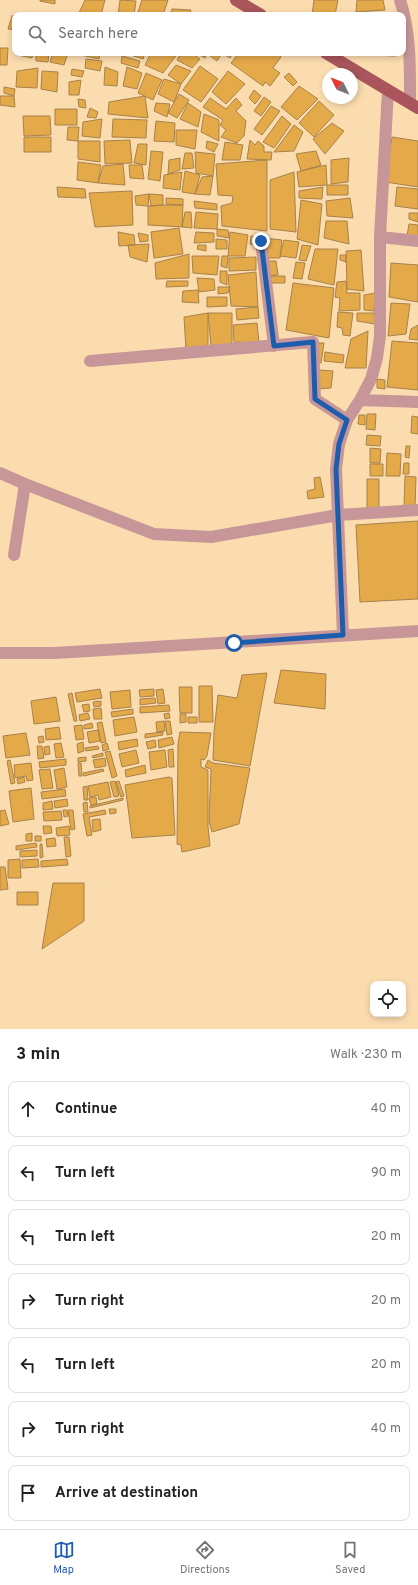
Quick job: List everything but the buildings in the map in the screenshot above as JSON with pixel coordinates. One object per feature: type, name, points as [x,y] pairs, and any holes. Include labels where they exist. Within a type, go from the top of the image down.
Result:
[{"type":"main road","points":[[236,0],[257,12]]},
{"type":"main road","points":[[331,56],[414,105]]},
{"type":"street","points":[[400,0],[404,12]]},
{"type":"street","points":[[406,25],[414,105]]},
{"type":"street","points":[[343,635],[336,469],[339,444],[347,420],[371,379],[377,358],[380,336],[380,237],[388,90]]},
{"type":"street","points":[[380,237],[418,241]]},
{"type":"street","points":[[261,241],[274,346]]},
{"type":"street","points":[[90,361],[313,342],[315,399],[347,420]]},
{"type":"street","points":[[360,400],[418,402]]},
{"type":"street","points":[[0,473],[154,534],[210,537],[338,515],[418,510]]},
{"type":"street","points":[[14,555],[26,484]]},
{"type":"street","points":[[0,653],[55,653],[241,643],[418,631]]},
{"type":"route","points":[[234,643],[343,635],[336,469],[339,444],[347,420],[315,399],[313,342],[274,346],[261,241]]}]
